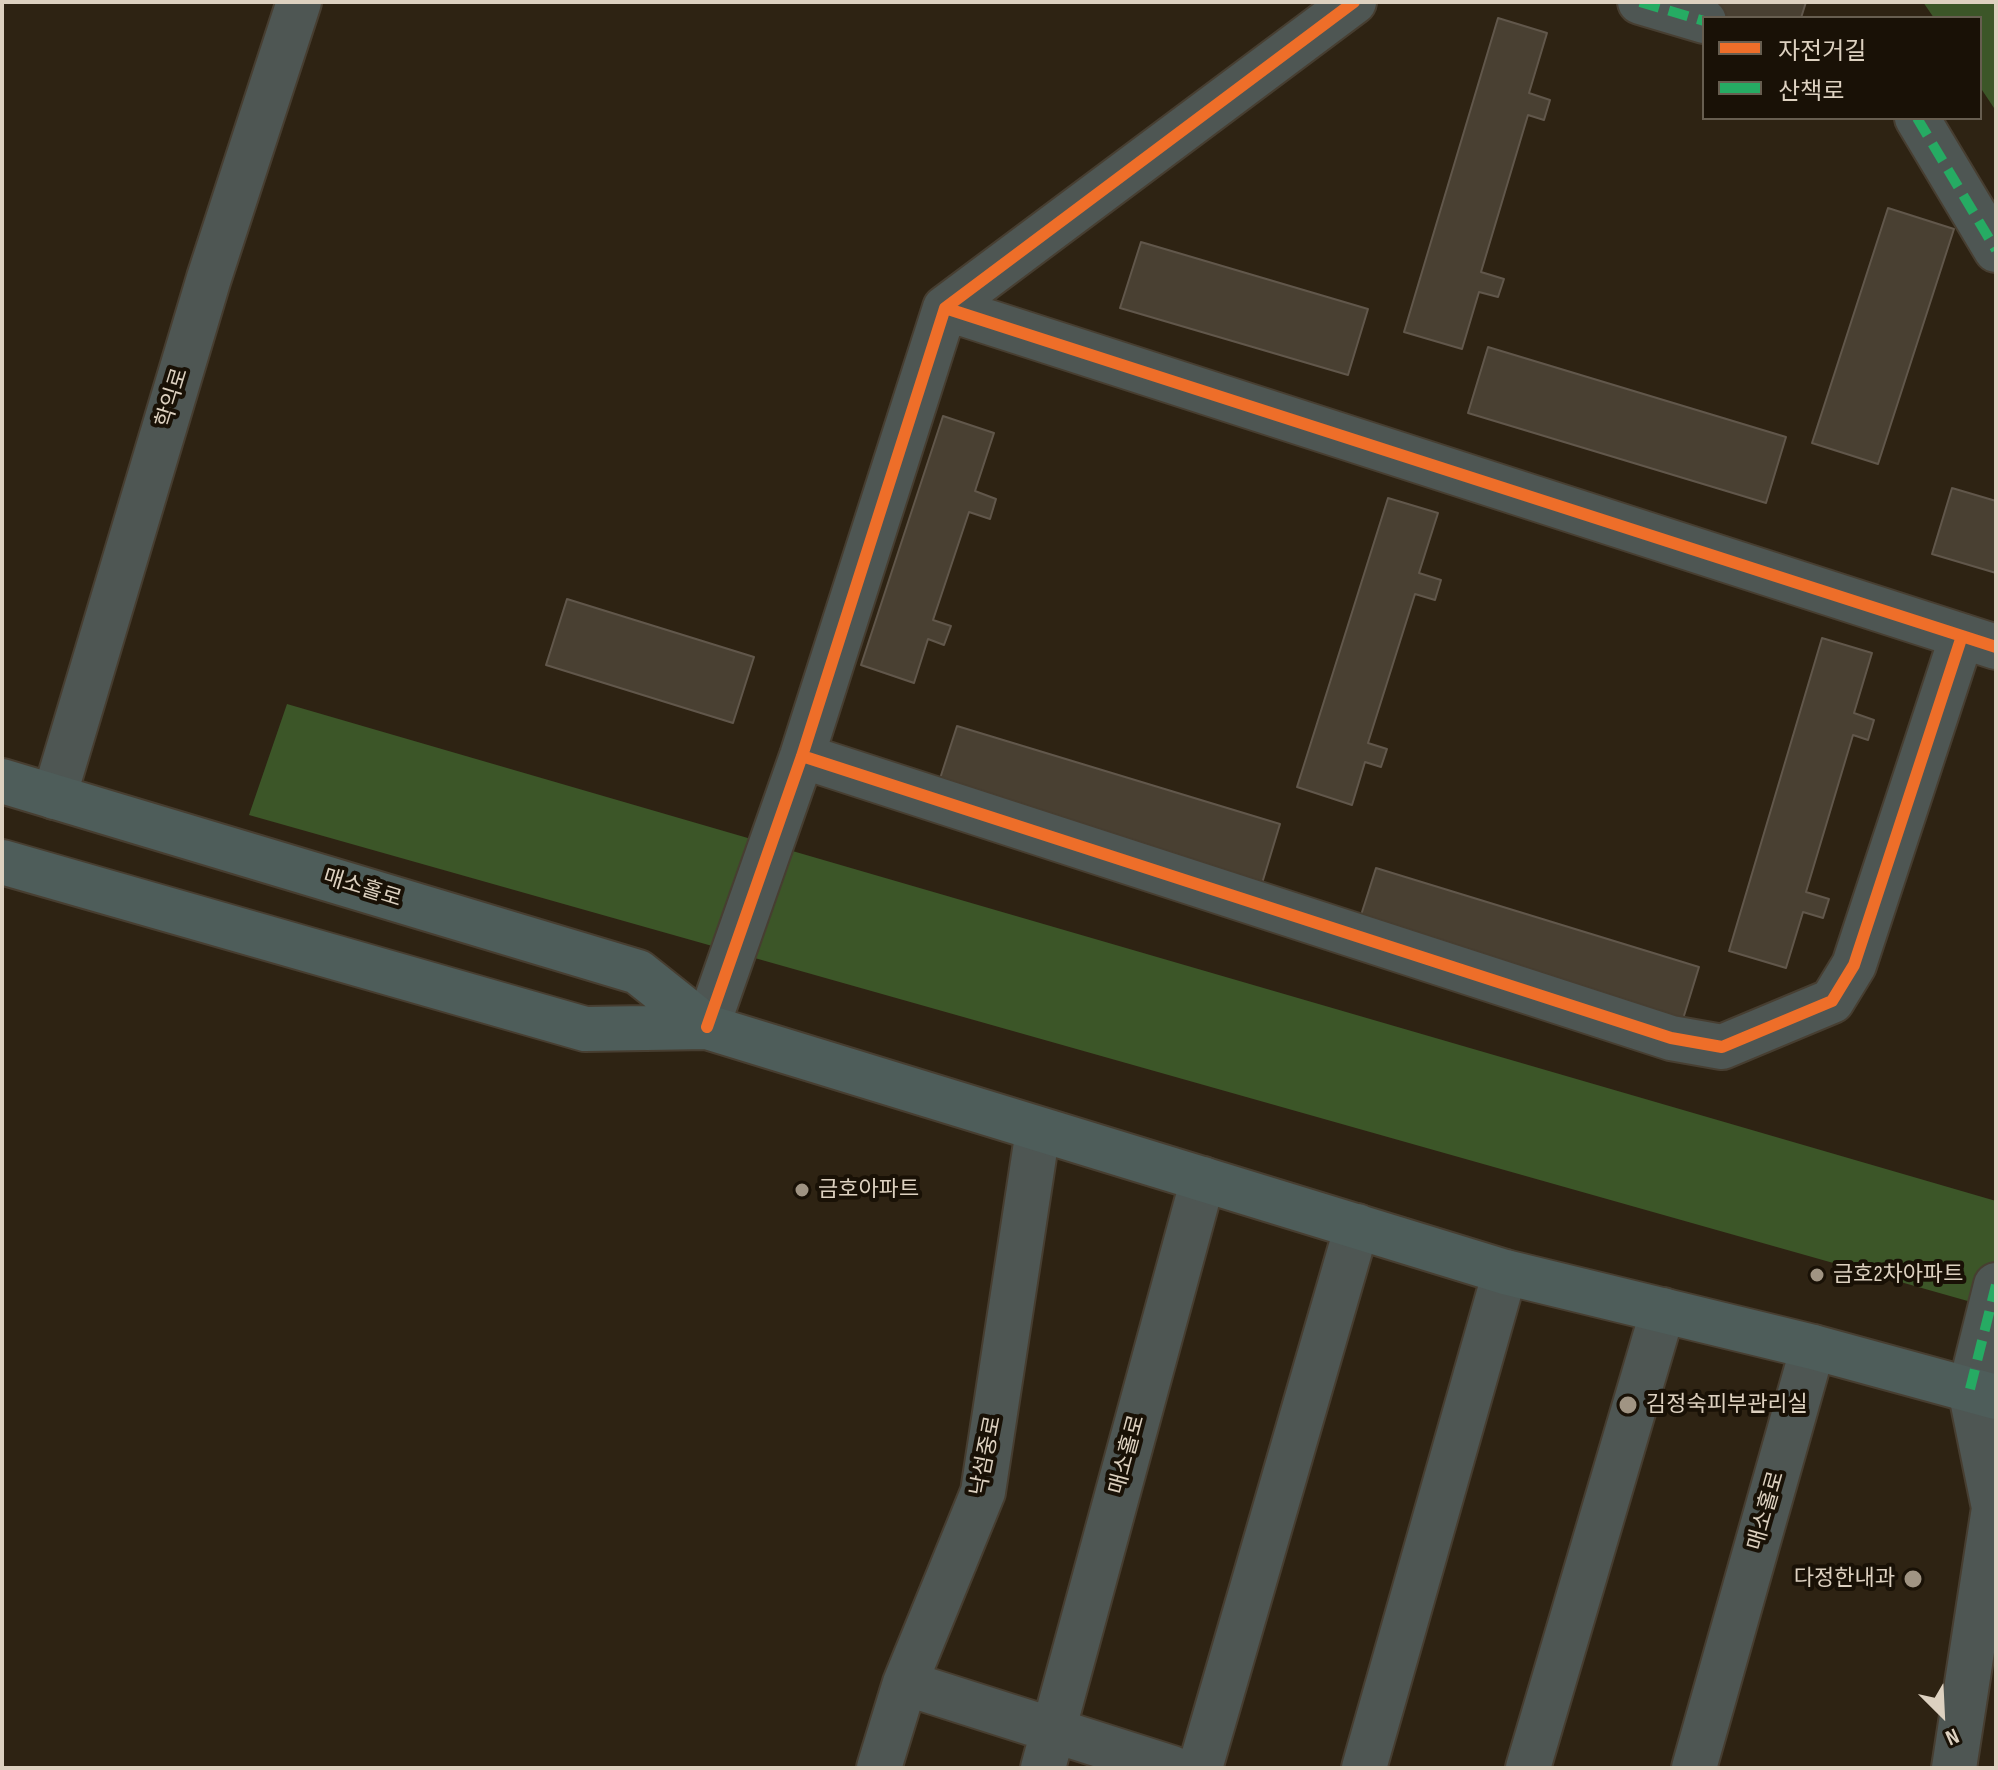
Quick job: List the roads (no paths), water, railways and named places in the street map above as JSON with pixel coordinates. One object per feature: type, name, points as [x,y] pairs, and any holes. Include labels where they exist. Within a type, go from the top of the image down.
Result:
[{"type":"main road","name":"매소홀로","points":[[2,781],[638,972],[707,1027]]},
{"type":"main road","name":"매소홀로","points":[[2,862],[585,1029],[707,1027],[1505,1272],[1813,1347],[1983,1393]]},
{"type":"street","name":"학익로","points":[[54,797],[209,278],[299,2]]},
{"type":"street","points":[[707,1027],[802,756],[945,308],[1354,2]]},
{"type":"street","points":[[1640,2],[1702,20]]},
{"type":"street","points":[[1918,120],[1996,250]]},
{"type":"street","points":[[802,756],[1671,1038],[1722,1047],[1832,1001],[1854,965],[1979,641],[945,308]]},
{"type":"street","name":"낙섬중로","points":[[879,1768],[905,1683],[983,1492],[1038,1130]]},
{"type":"street","name":"매소홀로","points":[[1049,1749],[1203,1179]]},
{"type":"street","points":[[1200,1768],[1357,1226]]},
{"type":"street","points":[[1364,1768],[1505,1272]]},
{"type":"street","points":[[1954,1768],[1994,1508],[1983,1393],[1996,1285]]},
{"type":"street","points":[[1528,1768],[1663,1310]]},
{"type":"street","name":"매소홀로","points":[[1694,1768],[1813,1347]]},
{"type":"street","points":[[905,1683],[1049,1749],[1172,1768]]},
{"type":"place","name":"금호아파트","points":[[802,1190]]},
{"type":"place","name":"금호2차아파트","points":[[1817,1275]]},
{"type":"place","name":"김정숙피부관리실","points":[[1628,1405]]},
{"type":"place","name":"다정한내과","points":[[1913,1579]]}]
